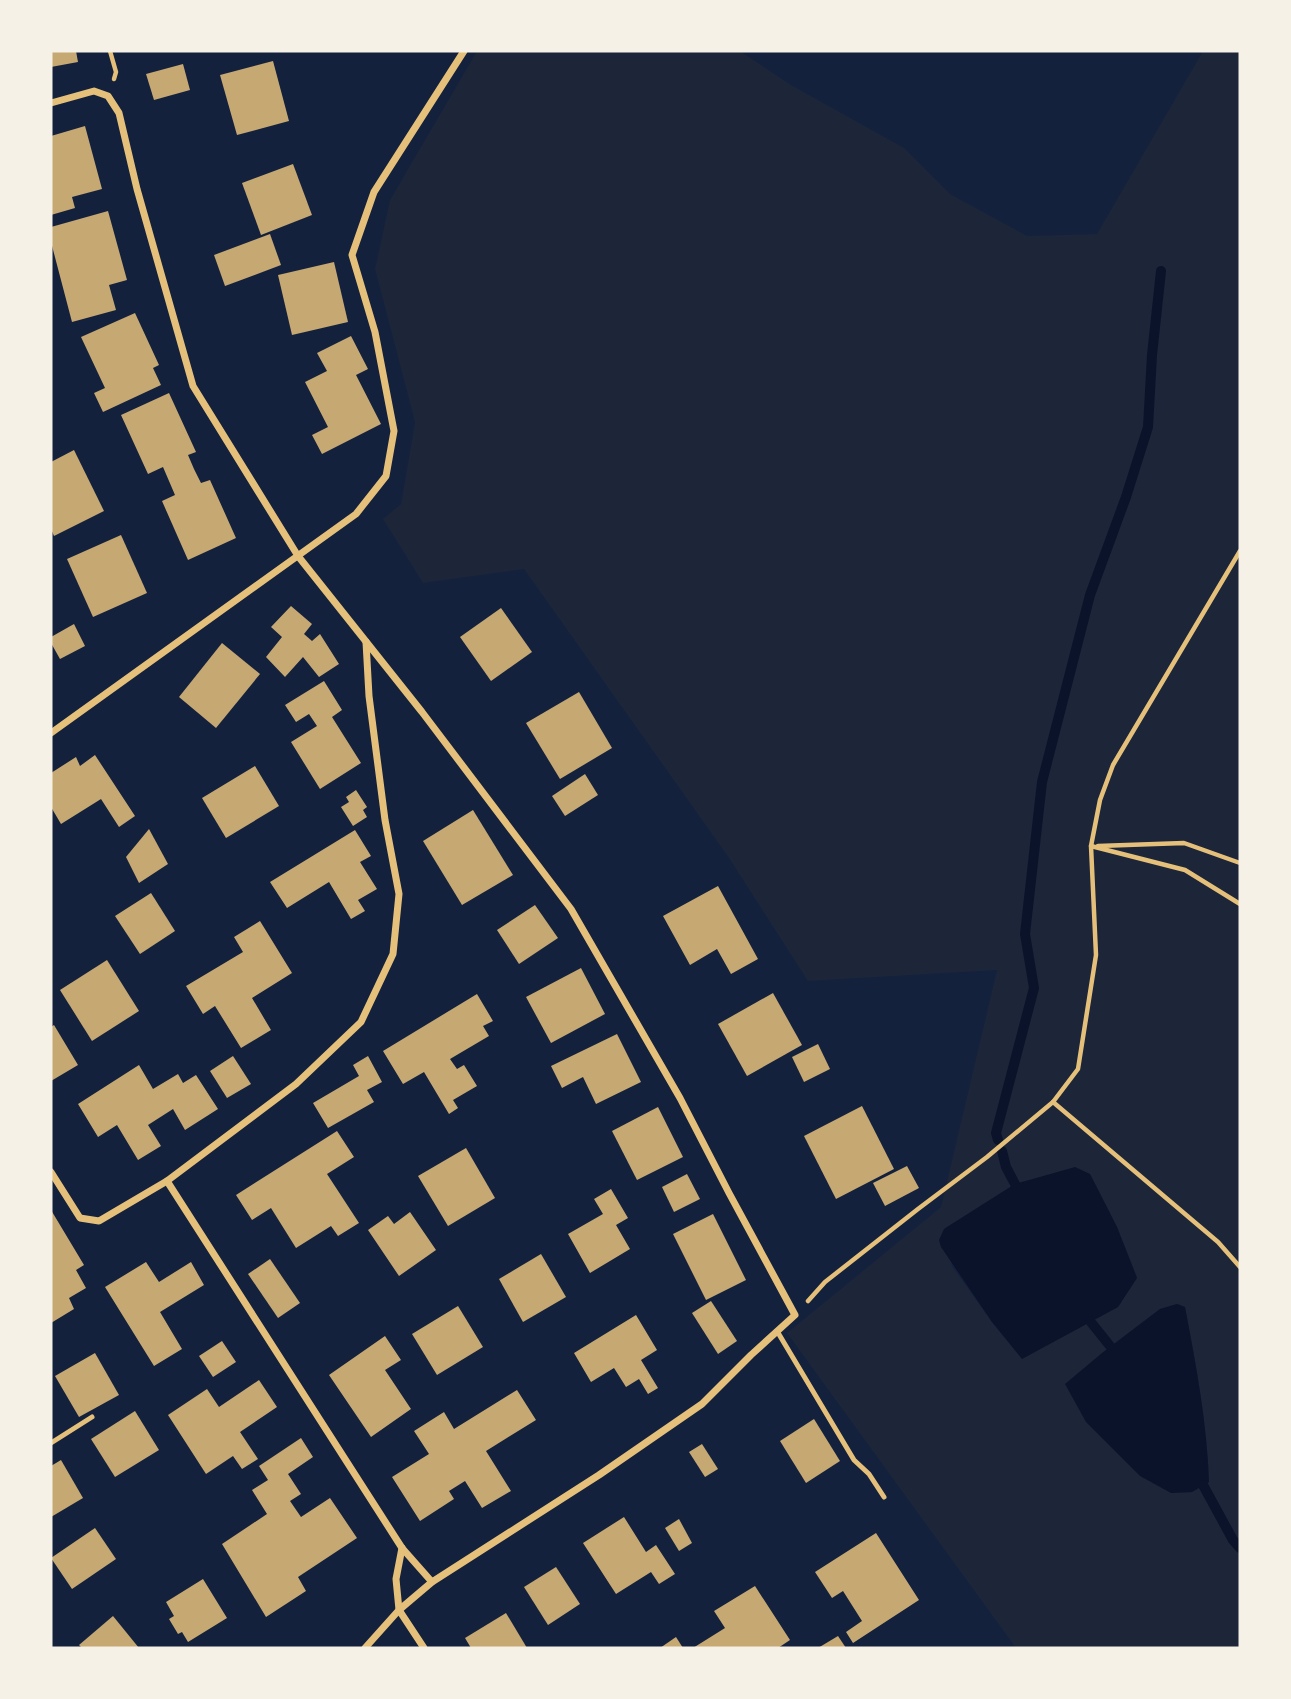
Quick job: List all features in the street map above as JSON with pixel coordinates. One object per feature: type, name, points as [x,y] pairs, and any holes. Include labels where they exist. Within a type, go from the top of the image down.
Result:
[{"type":"street","points":[[51,733],[356,514],[386,476],[394,430],[375,332],[352,255],[374,192],[464,51]]},
{"type":"street","points":[[51,103],[94,91],[108,96],[119,113],[137,189],[193,386],[298,556],[571,909],[680,1098],[795,1315],[702,1404],[599,1475],[432,1582],[399,1610],[365,1648]]},
{"type":"street","points":[[51,1172],[79,1218],[99,1221],[167,1181],[296,1084],[360,1022],[393,954],[399,894],[385,820],[369,696],[365,640]]},
{"type":"street","points":[[167,1181],[402,1548],[432,1582]]},
{"type":"street","points":[[402,1548],[396,1579],[399,1610],[424,1648]]},
{"type":"lane","points":[[777,1331],[854,1460],[869,1474],[884,1497]]},
{"type":"lane","points":[[51,1443],[92,1417]]},
{"type":"path","points":[[108,96],[116,72],[110,51]]},
{"type":"path","points":[[795,1315],[825,1282],[987,1157],[1053,1102],[1078,1069],[1096,956],[1091,846],[1100,800],[1113,765],[1240,551]]},
{"type":"path","points":[[1091,846],[1184,843],[1240,863]]},
{"type":"path","points":[[1091,846],[1185,870],[1240,904]]},
{"type":"path","points":[[1053,1102],[1217,1242],[1240,1267]]},
{"type":"shaded area","points":[[477,51],[740,51],[791,85],[904,148],[950,194],[1027,236],[1097,234],[1203,51],[1240,51],[1240,1648],[1016,1648],[787,1333],[941,1207],[997,970],[808,981],[729,858],[524,569],[423,583],[383,519],[401,504],[415,422],[375,269],[390,200]],"holes":[[[1090,1174],[1117,1227],[1137,1277],[1118,1307],[1022,1358],[952,1266],[944,1229],[1015,1184]],[[1177,1304],[1185,1307],[1193,1351],[1209,1482],[1192,1492],[1171,1493],[1102,1353],[1160,1309]]]},
{"type":"shaded area","points":[[1075,1167],[1090,1174],[1117,1227],[1137,1278],[1118,1307],[1022,1359],[992,1322],[941,1247],[939,1240],[944,1229],[1015,1184]]},
{"type":"shaded area","points":[[1177,1304],[1185,1307],[1193,1351],[1209,1482],[1192,1492],[1171,1493],[1140,1476],[1086,1422],[1065,1384],[1160,1309]]},
{"type":"building","points":[[51,51],[76,51],[78,62],[51,67]]},
{"type":"building","points":[[273,61],[289,121],[237,135],[220,75]]},
{"type":"building","points":[[183,64],[190,90],[154,100],[146,74]]},
{"type":"building","points":[[85,126],[102,189],[72,197],[75,208],[51,215],[51,136]]},
{"type":"building","points":[[293,164],[312,215],[261,235],[242,183]]},
{"type":"building","points":[[108,211],[127,280],[109,285],[116,310],[72,322],[51,242],[51,227]]},
{"type":"building","points":[[270,234],[281,265],[225,286],[214,255]]},
{"type":"building","points":[[334,262],[348,322],[292,335],[278,275]]},
{"type":"building","points":[[135,313],[159,365],[153,368],[161,385],[103,412],[94,393],[105,388],[81,337]]},
{"type":"building","points":[[351,336],[368,369],[356,375],[381,424],[322,454],[312,435],[328,427],[305,382],[327,371],[317,353]]},
{"type":"building","points":[[169,393],[196,452],[188,455],[194,469],[201,483],[210,480],[236,538],[188,560],[162,501],[175,495],[163,467],[148,474],[121,415]]},
{"type":"building","points":[[74,450],[104,511],[54,536],[51,529],[51,462]]},
{"type":"building","points":[[121,535],[147,593],[93,617],[67,559]]},
{"type":"building","points":[[291,606],[312,624],[304,634],[312,641],[320,634],[339,664],[319,677],[303,657],[285,677],[266,657],[282,637],[271,627]]},
{"type":"building","points":[[501,608],[532,652],[491,681],[460,637]]},
{"type":"building","points":[[74,624],[85,646],[60,659],[51,643],[51,637]]},
{"type":"building","points":[[222,643],[260,674],[216,728],[179,697]]},
{"type":"building","points":[[324,681],[342,710],[332,717],[361,763],[320,789],[291,742],[317,726],[309,714],[296,722],[285,705]]},
{"type":"building","points":[[579,692],[612,748],[560,779],[526,723]]},
{"type":"building","points":[[95,755],[135,816],[119,827],[101,799],[61,824],[51,807],[51,773],[76,757],[80,766]]},
{"type":"building","points":[[255,766],[279,806],[226,838],[202,798]]},
{"type":"building","points":[[585,774],[598,795],[565,816],[552,796]]},
{"type":"building","points":[[356,790],[367,807],[363,810],[367,817],[353,826],[341,807],[349,802],[346,797]]},
{"type":"building","points":[[473,810],[513,875],[462,905],[423,841]]},
{"type":"building","points":[[149,829],[168,864],[139,883],[126,857]]},
{"type":"building","points":[[355,830],[371,856],[360,862],[377,889],[358,900],[365,911],[351,919],[329,882],[287,908],[270,882]]},
{"type":"building","points":[[718,886],[758,959],[731,974],[717,949],[690,965],[663,916]]},
{"type":"building","points":[[151,893],[175,931],[140,954],[115,916]]},
{"type":"building","points":[[535,905],[558,938],[519,964],[497,930]]},
{"type":"building","points":[[260,921],[292,973],[252,998],[271,1030],[241,1048],[215,1006],[203,1014],[186,986],[243,952],[234,937]]},
{"type":"building","points":[[107,960],[139,1011],[92,1041],[60,990]]},
{"type":"building","points":[[581,968],[605,1014],[551,1043],[526,997]]},
{"type":"building","points":[[773,993],[802,1045],[747,1076],[718,1024]]},
{"type":"building","points":[[477,994],[493,1021],[483,1026],[489,1036],[450,1059],[457,1069],[464,1065],[477,1086],[453,1100],[458,1108],[449,1114],[424,1072],[403,1084],[383,1051]]},
{"type":"building","points":[[54,1025],[78,1065],[51,1081],[51,1027]]},
{"type":"building","points":[[617,1034],[641,1082],[596,1104],[583,1077],[562,1088],[551,1066]]},
{"type":"building","points":[[818,1044],[830,1069],[804,1082],[792,1057]]},
{"type":"building","points":[[233,1056],[251,1084],[227,1098],[210,1071]]},
{"type":"building","points":[[368,1056],[382,1082],[367,1090],[374,1102],[328,1128],[313,1103],[359,1076],[353,1065]]},
{"type":"building","points":[[139,1065],[153,1089],[178,1074],[183,1083],[196,1075],[218,1109],[185,1130],[173,1109],[148,1125],[161,1146],[138,1160],[117,1125],[98,1137],[78,1104]]},
{"type":"building","points":[[862,1106],[894,1169],[836,1199],[804,1136]]},
{"type":"building","points":[[658,1107],[683,1157],[637,1180],[612,1131]]},
{"type":"building","points":[[337,1131],[354,1157],[327,1174],[359,1223],[338,1236],[331,1226],[296,1248],[271,1208],[252,1220],[236,1195]]},
{"type":"building","points":[[466,1148],[495,1198],[448,1226],[418,1176]]},
{"type":"building","points":[[907,1166],[919,1188],[885,1206],[873,1183]]},
{"type":"building","points":[[687,1174],[700,1199],[674,1212],[662,1187]]},
{"type":"building","points":[[611,1189],[628,1218],[616,1225],[630,1249],[590,1273],[568,1234],[603,1214],[594,1199]]},
{"type":"building","points":[[51,1210],[84,1265],[76,1270],[86,1288],[69,1298],[74,1309],[51,1323]]},
{"type":"building","points":[[410,1212],[436,1250],[399,1276],[368,1230],[388,1216],[394,1224]]},
{"type":"building","points":[[713,1214],[746,1280],[706,1300],[673,1234]]},
{"type":"building","points":[[541,1254],[566,1297],[523,1322],[499,1279]]},
{"type":"building","points":[[270,1259],[300,1303],[278,1318],[248,1274]]},
{"type":"building","points":[[146,1262],[159,1282],[191,1262],[204,1285],[160,1312],[182,1349],[154,1366],[105,1287]]},
{"type":"building","points":[[711,1301],[737,1341],[718,1354],[692,1313]]},
{"type":"building","points":[[458,1306],[483,1347],[437,1375],[412,1334]]},
{"type":"building","points":[[636,1315],[657,1350],[641,1360],[658,1388],[648,1394],[639,1379],[626,1387],[614,1368],[591,1382],[574,1353]]},
{"type":"building","points":[[385,1336],[401,1360],[385,1370],[411,1409],[371,1437],[329,1375]]},
{"type":"building","points":[[222,1341],[236,1362],[213,1377],[199,1356]]},
{"type":"building","points":[[95,1353],[119,1395],[79,1417],[55,1376]]},
{"type":"building","points":[[259,1380],[277,1407],[240,1432],[258,1459],[242,1469],[233,1456],[206,1474],[168,1415],[207,1389],[219,1407]]},
{"type":"building","points":[[517,1390],[536,1420],[486,1451],[511,1491],[482,1508],[465,1481],[449,1491],[454,1499],[420,1521],[392,1477],[429,1454],[414,1431],[444,1412],[454,1429]]},
{"type":"building","points":[[135,1411],[159,1450],[115,1477],[91,1439]]},
{"type":"building","points":[[814,1419],[840,1461],[806,1483],[780,1441]]},
{"type":"building","points":[[301,1438],[313,1457],[288,1474],[301,1494],[290,1501],[301,1517],[330,1498],[357,1538],[298,1577],[306,1591],[266,1617],[222,1544],[267,1514],[252,1490],[268,1480],[259,1466]]},
{"type":"building","points":[[702,1444],[718,1469],[705,1477],[689,1452]]},
{"type":"building","points":[[61,1460],[83,1498],[51,1517],[51,1466]]},
{"type":"building","points":[[624,1517],[646,1552],[656,1545],[675,1574],[659,1584],[651,1572],[616,1594],[583,1543]]},
{"type":"building","points":[[679,1519],[692,1543],[679,1551],[665,1528]]},
{"type":"building","points":[[95,1528],[116,1559],[72,1589],[51,1558]]},
{"type":"building","points":[[876,1533],[919,1600],[853,1643],[846,1632],[862,1621],[843,1591],[832,1598],[815,1572]]},
{"type":"building","points":[[556,1567],[580,1604],[548,1625],[524,1587]]},
{"type":"building","points":[[203,1579],[227,1618],[188,1642],[182,1632],[178,1634],[169,1619],[174,1616],[166,1602]]},
{"type":"building","points":[[755,1586],[790,1640],[778,1648],[693,1648],[725,1628],[714,1611]]},
{"type":"building","points":[[506,1613],[527,1648],[471,1648],[465,1638]]},
{"type":"building","points":[[113,1616],[139,1648],[82,1648],[79,1645]]},
{"type":"building","points":[[838,1636],[846,1648],[818,1648]]},
{"type":"building","points":[[676,1637],[683,1648],[660,1648]]},
{"type":"waterway","points":[[998,1140],[996,1133],[1034,988],[1025,934],[1042,782],[1090,595],[1148,427],[1161,271]]},
{"type":"waterway","points":[[1002,1151],[1006,1167],[1015,1184]]},
{"type":"waterway","points":[[1090,1321],[1110,1346]]},
{"type":"waterway","points":[[1203,1485],[1240,1548]]}]
